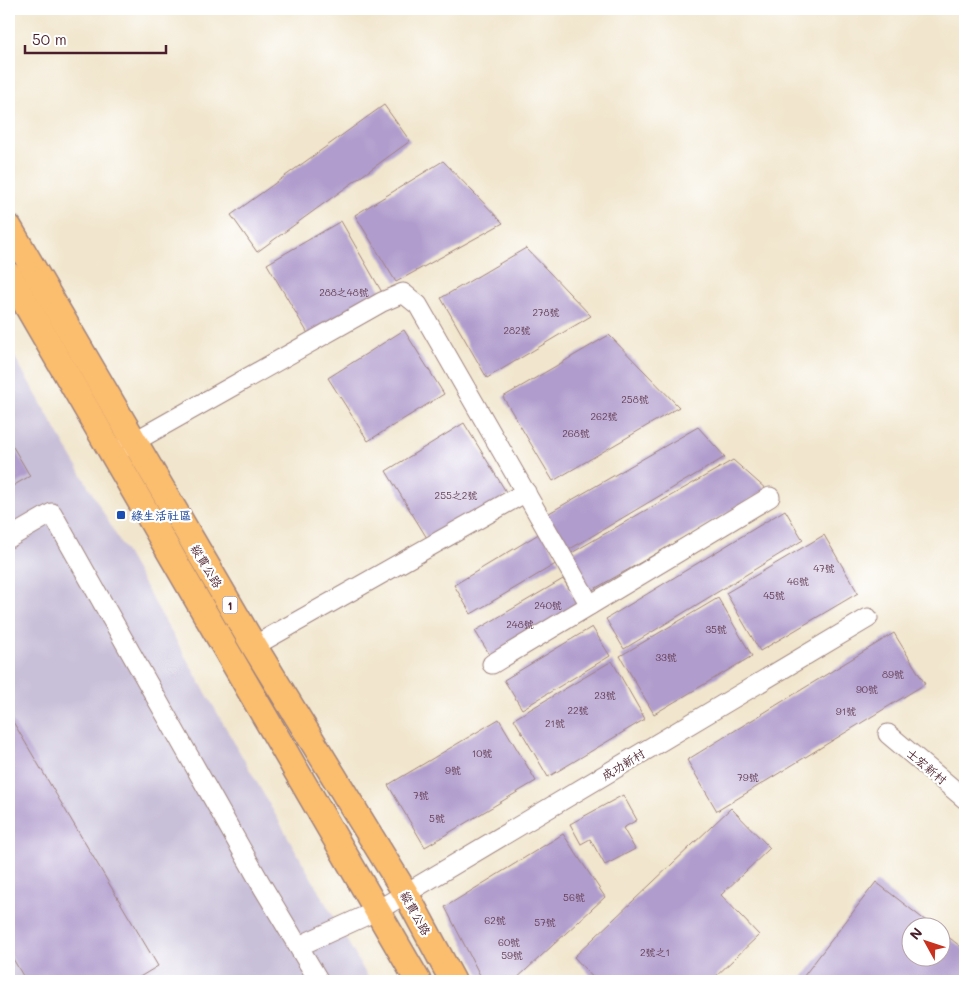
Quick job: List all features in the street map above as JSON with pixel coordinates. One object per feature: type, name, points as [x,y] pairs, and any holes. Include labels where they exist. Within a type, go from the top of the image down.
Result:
[{"type":"main road","name":"縱貫公路","points":[[9,227],[123,448],[418,981]]},
{"type":"main road","name":"縱貫公路","points":[[9,274],[254,646],[406,894],[453,981]]},
{"type":"lane","points":[[123,448],[382,302],[403,293],[418,305],[590,605]]},
{"type":"lane","points":[[254,646],[526,492]]},
{"type":"lane","points":[[492,664],[770,497]]},
{"type":"lane","points":[[9,538],[52,513],[260,884],[319,981]]},
{"type":"lane","name":"成功新村","points":[[299,946],[378,910],[406,894],[868,618]]},
{"type":"lane","name":"士宏新村","points":[[888,734],[965,799]]},
{"type":"shaded area","points":[[9,347],[370,981],[9,981]]},
{"type":"building","points":[[384,105],[410,141],[257,252],[231,215]]},
{"type":"building","points":[[443,161],[503,223],[396,282],[355,215]]},
{"type":"building","points":[[341,221],[383,294],[310,337],[267,264]]},
{"type":"building","points":[[526,248],[591,316],[487,378],[441,298]]},
{"type":"building","points":[[404,330],[444,394],[368,441],[328,378]]},
{"type":"building","points":[[609,335],[679,407],[553,481],[503,397]]},
{"type":"building","points":[[464,423],[508,495],[430,543],[386,471]]},
{"type":"building","points":[[698,427],[725,457],[565,552],[544,516]]},
{"type":"building","points":[[9,440],[30,476],[9,488]]},
{"type":"building","points":[[733,460],[767,490],[589,592],[568,555]]},
{"type":"building","points":[[785,510],[803,540],[624,649],[606,619]]},
{"type":"building","points":[[542,532],[559,562],[471,614],[454,585]]},
{"type":"building","points":[[824,535],[858,593],[760,651],[726,593]]},
{"type":"building","points":[[563,579],[581,608],[493,660],[475,631]]},
{"type":"building","points":[[718,598],[752,656],[654,714],[620,656]]},
{"type":"building","points":[[592,627],[610,656],[522,709],[504,680]]},
{"type":"building","points":[[894,633],[925,684],[717,811],[687,760]]},
{"type":"building","points":[[612,661],[645,719],[548,777],[514,719]]},
{"type":"building","points":[[9,715],[158,966],[133,981],[26,981],[9,952]]},
{"type":"building","points":[[499,719],[536,781],[425,847],[388,785]]},
{"type":"building","points":[[623,795],[637,820],[623,828],[635,849],[605,865],[590,839],[581,844],[570,824]]},
{"type":"building","points":[[731,808],[770,848],[721,895],[759,935],[711,981],[596,981],[574,957]]},
{"type":"building","points":[[563,834],[605,897],[514,981],[483,981],[445,907]]},
{"type":"building","points":[[876,882],[922,918],[902,918],[902,968],[952,968],[952,940],[965,950],[965,976],[961,981],[800,981]]},
{"type":"place","name":"綠生活社區","points":[[121,515]]}]
